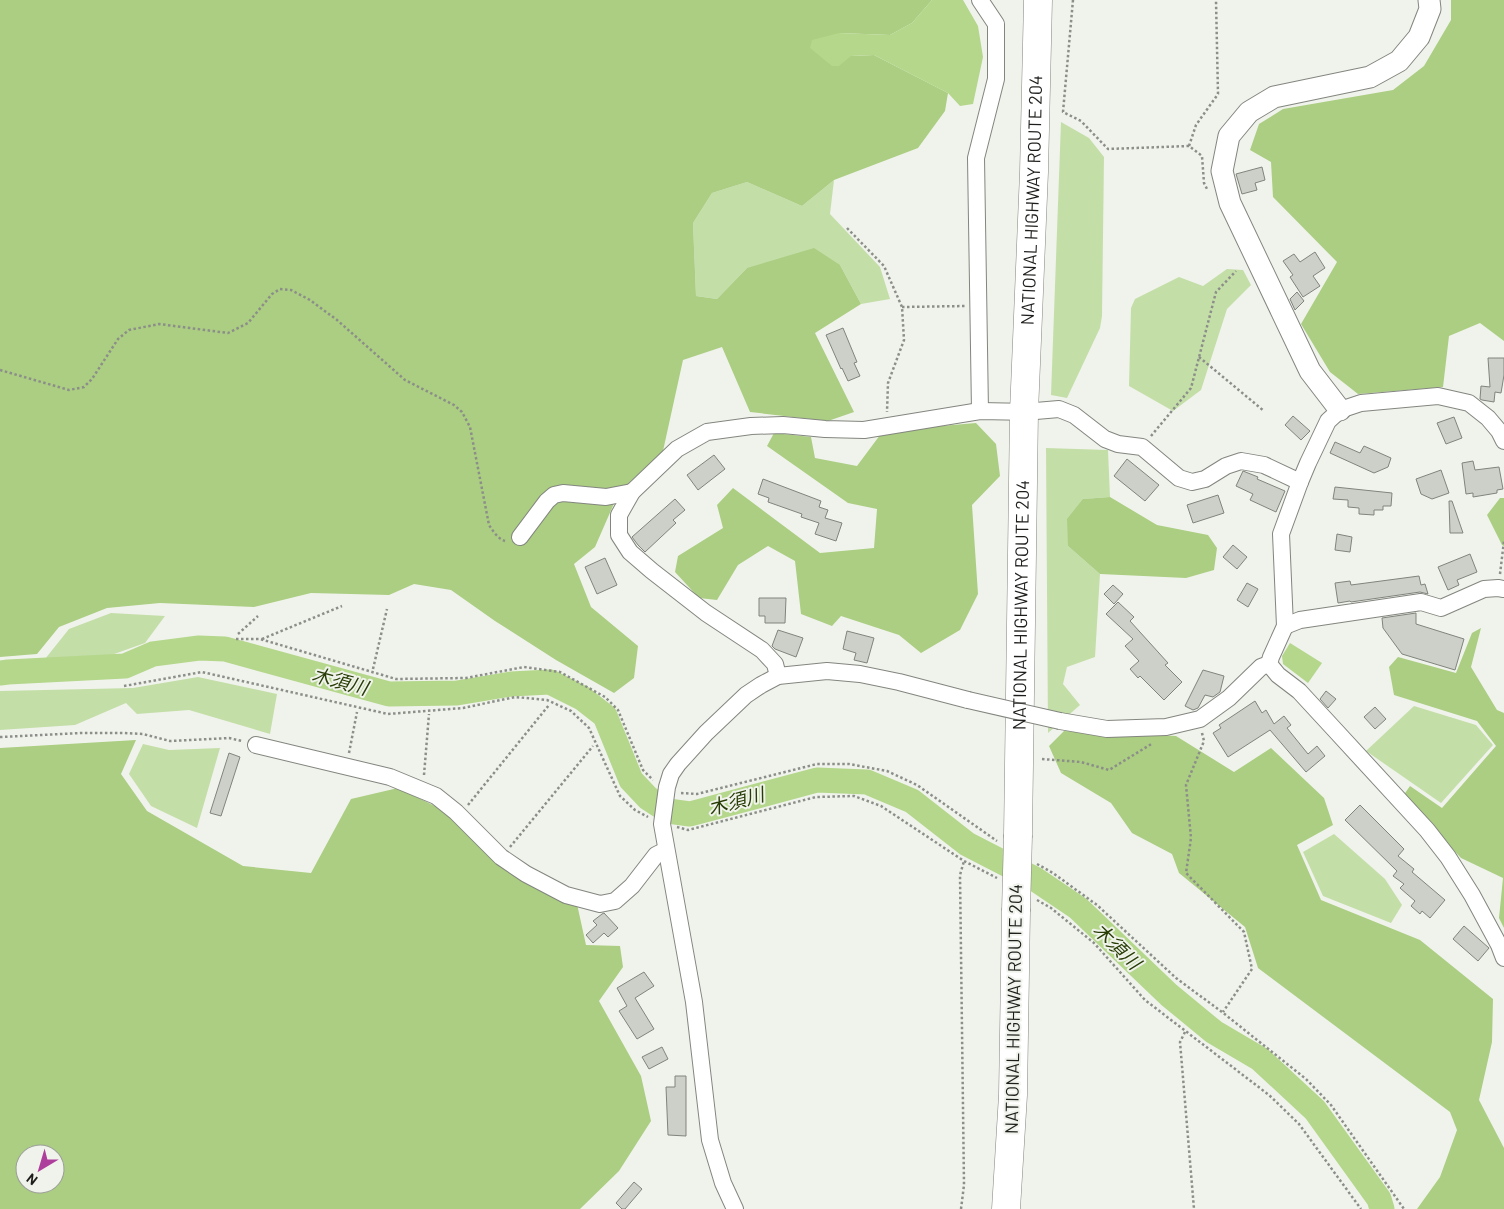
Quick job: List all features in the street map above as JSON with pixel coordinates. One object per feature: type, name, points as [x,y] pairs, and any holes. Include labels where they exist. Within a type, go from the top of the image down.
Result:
[{"type":"highway","name":"NATIONAL HIGHWAY ROUTE 204","points":[[1006,1209],[1025,905],[1009,840],[1034,172],[1038,0]]},
{"type":"street","points":[[980,0],[996,24],[996,79],[976,158],[980,411]]},
{"type":"street","points":[[1340,410],[1310,371],[1230,203],[1222,171],[1230,136],[1248,112],[1274,97],[1370,78],[1399,61],[1419,37],[1430,8],[1429,0]]},
{"type":"street","points":[[735,1209],[723,1183],[710,1140],[694,1002],[662,824],[667,787],[671,774],[706,733],[746,695],[778,676],[828,671],[860,674],[899,682],[1060,721],[1107,729],[1166,727],[1200,719],[1229,698],[1261,668],[1269,664],[1285,626],[1281,534],[1300,482],[1328,421],[1340,410],[1361,403],[1438,396],[1469,403],[1488,418],[1499,431],[1504,441]]},
{"type":"street","points":[[778,676],[775,664],[762,650],[706,613],[630,552],[619,535],[619,515],[632,492],[677,450],[708,432],[751,426],[783,425],[864,430],[980,411],[1024,412],[1058,409],[1074,414],[1105,439],[1118,444],[1142,447],[1179,478],[1192,482],[1205,479],[1226,466],[1241,461],[1264,465],[1300,482]]},
{"type":"street","points":[[520,537],[547,501],[554,495],[563,493],[606,498],[632,492]]},
{"type":"street","points":[[1285,626],[1300,620],[1421,602],[1440,608],[1484,589],[1501,588]]},
{"type":"street","points":[[1269,664],[1278,676],[1299,691],[1427,830],[1448,857],[1472,896],[1499,945],[1504,958]]},
{"type":"street","points":[[256,745],[390,777],[436,796],[456,812],[501,856],[526,874],[566,895],[600,904],[615,902],[632,886],[656,855],[666,850]]},
{"type":"path","points":[[1073,0],[1063,112],[1081,121],[1108,148],[1189,146],[1202,156],[1204,183],[1215,206],[1230,203]]},
{"type":"path","points":[[1189,146],[1196,125],[1218,94],[1216,0]]},
{"type":"path","points":[[847,228],[884,266],[902,307],[904,340],[888,383],[886,426]]},
{"type":"path","points":[[1142,447],[1191,388],[1216,292],[1236,271]]},
{"type":"path","points":[[0,370],[70,390],[84,388],[118,339],[129,330],[159,324],[228,333],[248,323],[272,294],[280,289],[291,290],[310,300],[337,320],[405,380],[454,405],[462,412],[470,427],[489,525],[503,541],[512,541],[520,537]]},
{"type":"path","points":[[902,307],[979,306]]},
{"type":"path","points":[[1199,357],[1264,411]]},
{"type":"path","points":[[1501,588],[1504,541]]},
{"type":"path","points":[[260,640],[342,606]]},
{"type":"path","points":[[374,669],[387,609]]},
{"type":"path","points":[[238,634],[258,616]]},
{"type":"path","points":[[236,639],[260,640],[396,679],[466,678],[524,666],[560,672],[605,697],[618,710],[643,770],[650,779],[684,794],[697,794],[817,764],[849,764],[887,771],[917,785],[1009,840]]},
{"type":"path","points":[[124,686],[202,672],[388,714],[463,708],[514,697],[547,700],[571,711],[589,728],[620,796],[635,810],[662,824],[688,830],[816,797],[854,796],[881,806],[964,861],[999,880]]},
{"type":"path","points":[[466,808],[549,705]]},
{"type":"path","points":[[349,757],[357,712]]},
{"type":"path","points":[[423,782],[429,714]]},
{"type":"path","points":[[1200,719],[1204,741],[1186,785],[1190,838],[1186,873],[1244,932],[1252,969],[1222,1012]]},
{"type":"path","points":[[1042,759],[1081,762],[1109,770],[1157,741],[1166,727]]},
{"type":"path","points":[[0,737],[82,733],[143,734],[170,741],[229,738],[256,745]]},
{"type":"path","points":[[508,850],[593,746]]},
{"type":"path","points":[[961,1209],[964,1185],[960,875],[964,861]]},
{"type":"path","points":[[1031,861],[1054,873],[1097,905],[1176,978],[1222,1012],[1306,1080],[1331,1106],[1404,1209]]},
{"type":"path","points":[[1025,905],[1051,908],[1094,943],[1145,1000],[1269,1095],[1299,1124],[1361,1209]]},
{"type":"path","points":[[1185,1032],[1180,1042],[1194,1209]]},
{"type":"shaded area","points":[[0,0],[932,0],[912,23],[890,35],[839,33],[851,56],[874,55],[948,93],[945,111],[918,148],[834,180],[802,206],[747,182],[712,193],[693,223],[696,296],[717,299],[747,268],[814,248],[840,265],[861,304],[815,333],[854,412],[828,421],[750,412],[722,347],[683,360],[663,451],[619,492],[595,547],[574,564],[591,607],[638,646],[634,678],[614,693],[556,660],[451,590],[414,584],[389,595],[311,593],[254,607],[160,603],[107,608],[59,627],[37,654],[0,657]]},
{"type":"shaded area","points":[[932,0],[963,0],[978,26],[983,57],[973,104],[960,106],[948,93],[874,55],[851,56],[839,66],[832,66],[810,48],[812,40],[839,33],[890,35],[912,23]]},
{"type":"shaded area","points":[[1451,0],[1504,0],[1504,341],[1480,323],[1449,336],[1443,387],[1358,394],[1330,372],[1301,324],[1337,262],[1273,197],[1271,162],[1250,150],[1259,124],[1283,109],[1393,90],[1424,66],[1451,20]]},
{"type":"shaded area","points":[[1061,122],[1089,138],[1104,157],[1102,316],[1100,328],[1067,398],[1051,395]]},
{"type":"shaded area","points":[[834,180],[830,214],[880,267],[890,299],[861,304],[840,265],[747,268],[717,299],[696,296],[693,223],[712,193],[747,182],[802,206]]},
{"type":"shaded area","points":[[1227,269],[1243,270],[1251,285],[1227,309],[1201,390],[1173,411],[1129,386],[1131,308],[1135,299],[1179,277],[1203,286]]},
{"type":"shaded area","points":[[976,423],[996,444],[1000,476],[972,505],[978,594],[960,630],[921,653],[899,635],[841,616],[832,626],[801,614],[795,561],[768,546],[738,565],[717,600],[699,598],[675,572],[678,556],[723,528],[717,505],[733,488],[820,553],[874,548],[877,509],[848,503],[767,446],[774,433],[811,437],[815,458],[857,466],[883,431]]},
{"type":"shaded area","points":[[1046,448],[1108,450],[1110,497],[1083,499],[1068,546],[1100,574],[1095,657],[1067,667],[1063,684],[1080,705],[1048,733]]},
{"type":"shaded area","points":[[1110,497],[1157,525],[1208,535],[1217,548],[1214,570],[1186,578],[1100,574],[1068,546],[1067,519],[1083,499]]},
{"type":"shaded area","points":[[1500,498],[1504,498],[1504,546],[1487,515]]},
{"type":"shaded area","points":[[111,613],[165,616],[145,643],[103,658],[45,659],[69,629]]},
{"type":"shaded area","points":[[1481,628],[1471,667],[1497,710],[1504,713],[1504,928],[1499,918],[1503,878],[1461,858],[1403,796],[1410,786],[1442,808],[1496,746],[1477,721],[1394,695],[1389,667],[1398,657],[1456,673],[1472,633]]},
{"type":"shaded area","points":[[1290,643],[1322,663],[1308,683],[1283,664],[1282,656]]},
{"type":"shaded area","points":[[198,677],[277,694],[270,734],[189,710],[137,714],[126,703],[75,725],[0,730],[0,691],[133,688]]},
{"type":"shaded area","points":[[1414,706],[1476,725],[1493,745],[1441,803],[1366,751]]},
{"type":"shaded area","points":[[1064,731],[1176,736],[1234,772],[1271,748],[1324,798],[1333,825],[1297,845],[1321,900],[1420,940],[1493,999],[1492,1042],[1479,1100],[1504,1148],[1504,1209],[1417,1209],[1440,1177],[1457,1130],[1450,1112],[1258,968],[1245,927],[1179,873],[1172,854],[1132,833],[1111,803],[1061,773],[1049,746]]},
{"type":"shaded area","points":[[136,740],[121,774],[147,811],[243,866],[311,873],[351,799],[398,788],[445,811],[577,904],[586,945],[620,946],[623,967],[599,1001],[641,1076],[651,1121],[619,1171],[580,1209],[0,1209],[0,748]]},
{"type":"shaded area","points":[[143,744],[169,750],[220,748],[197,828],[151,806],[129,774]]},
{"type":"shaded area","points":[[1334,834],[1385,879],[1402,905],[1391,923],[1323,896],[1303,852]]},
{"type":"building","points":[[1262,167],[1265,180],[1255,183],[1257,190],[1242,194],[1236,174]]},
{"type":"building","points":[[1315,252],[1325,268],[1313,276],[1320,286],[1303,297],[1290,277],[1293,275],[1283,261],[1294,254],[1300,262]]},
{"type":"building","points":[[1297,292],[1304,301],[1295,310],[1290,299]]},
{"type":"building","points":[[843,328],[857,362],[854,363],[860,376],[848,381],[826,335]]},
{"type":"building","points":[[1488,358],[1504,358],[1501,393],[1495,392],[1494,402],[1480,399],[1481,386],[1490,387]]},
{"type":"building","points":[[1293,416],[1310,431],[1301,440],[1285,425]]},
{"type":"building","points":[[1454,417],[1462,438],[1446,444],[1437,423]]},
{"type":"building","points":[[1335,442],[1360,453],[1364,446],[1391,458],[1388,467],[1374,473],[1330,453]]},
{"type":"building","points":[[714,455],[725,469],[698,490],[687,475]]},
{"type":"building","points":[[1127,459],[1159,485],[1145,501],[1114,476]]},
{"type":"building","points":[[1473,461],[1475,470],[1499,467],[1503,489],[1497,490],[1497,493],[1473,497],[1473,493],[1466,494],[1462,463]]},
{"type":"building","points":[[1441,470],[1449,493],[1432,499],[1421,494],[1416,479]]},
{"type":"building","points":[[1243,471],[1285,491],[1276,512],[1250,500],[1253,494],[1236,486]]},
{"type":"building","points":[[763,479],[821,501],[819,507],[828,510],[825,518],[842,523],[836,541],[815,534],[819,523],[801,517],[802,514],[768,502],[769,498],[758,494]]},
{"type":"building","points":[[1335,487],[1392,493],[1391,506],[1383,506],[1383,510],[1374,510],[1374,515],[1359,514],[1359,508],[1348,507],[1348,500],[1333,499]]},
{"type":"building","points":[[1218,495],[1224,513],[1193,523],[1187,505]]},
{"type":"building","points":[[675,499],[685,510],[673,520],[676,523],[645,552],[632,537]]},
{"type":"building","points":[[1449,501],[1452,501],[1463,533],[1450,533]]},
{"type":"building","points":[[1337,534],[1352,537],[1350,552],[1335,550]]},
{"type":"building","points":[[1233,545],[1247,557],[1237,569],[1223,557]]},
{"type":"building","points":[[1470,554],[1477,572],[1457,580],[1459,585],[1448,590],[1438,567]]},
{"type":"building","points":[[605,558],[617,585],[597,594],[585,567]]},
{"type":"building","points":[[1419,576],[1421,585],[1425,584],[1428,594],[1420,592],[1338,603],[1335,583],[1350,581],[1351,585]]},
{"type":"building","points":[[1247,583],[1258,589],[1248,607],[1237,600]]},
{"type":"building","points":[[1113,585],[1123,594],[1114,604],[1104,594]]},
{"type":"building","points":[[759,598],[786,598],[785,623],[765,623],[765,616],[759,616]]},
{"type":"building","points":[[1118,602],[1134,617],[1130,621],[1168,663],[1165,665],[1182,682],[1164,700],[1140,676],[1138,678],[1130,669],[1139,661],[1125,646],[1133,639],[1106,614]]},
{"type":"building","points":[[1416,613],[1416,624],[1464,639],[1455,670],[1402,654],[1383,628],[1382,618]]},
{"type":"building","points":[[778,630],[803,638],[796,657],[772,646]]},
{"type":"building","points":[[847,631],[874,638],[867,663],[854,660],[856,653],[843,649]]},
{"type":"building","points":[[1203,670],[1224,676],[1220,692],[1213,697],[1205,695],[1198,708],[1193,710],[1185,706]]},
{"type":"building","points":[[1326,691],[1336,699],[1328,708],[1320,699]]},
{"type":"building","points":[[1255,701],[1262,713],[1266,710],[1274,724],[1284,716],[1291,725],[1287,728],[1308,754],[1317,746],[1325,756],[1306,772],[1270,730],[1228,757],[1213,733],[1221,728],[1219,725]]},
{"type":"building","points":[[1375,707],[1386,719],[1375,729],[1364,717]]},
{"type":"building","points":[[229,753],[240,757],[221,816],[210,813]]},
{"type":"building","points":[[1360,805],[1404,849],[1398,856],[1414,869],[1412,872],[1445,900],[1430,918],[1422,911],[1420,914],[1411,906],[1415,901],[1400,888],[1404,884],[1393,876],[1397,871],[1345,820]]},
{"type":"building","points":[[604,913],[618,928],[608,937],[604,933],[593,943],[586,935],[597,925],[593,921]]},
{"type":"building","points":[[1464,926],[1489,948],[1478,961],[1453,939]]},
{"type":"building","points":[[644,972],[654,986],[635,998],[654,1029],[637,1039],[619,1011],[627,1006],[617,988]]},
{"type":"building","points":[[662,1047],[668,1059],[649,1069],[642,1057]]},
{"type":"building","points":[[675,1076],[686,1076],[686,1136],[668,1135],[666,1087],[675,1087]]},
{"type":"building","points":[[634,1182],[642,1189],[625,1209],[622,1209],[616,1203]]},
{"type":"waterway","name":"木須川","points":[[0,673],[125,666],[153,654],[199,648],[225,649],[389,694],[457,693],[511,684],[550,682],[582,698],[605,716],[631,780],[648,798],[668,811],[690,814],[817,780],[867,782],[912,801],[967,844],[1035,879],[1078,908],[1169,995],[1214,1032],[1260,1059],[1315,1110],[1379,1199],[1382,1209]]}]
